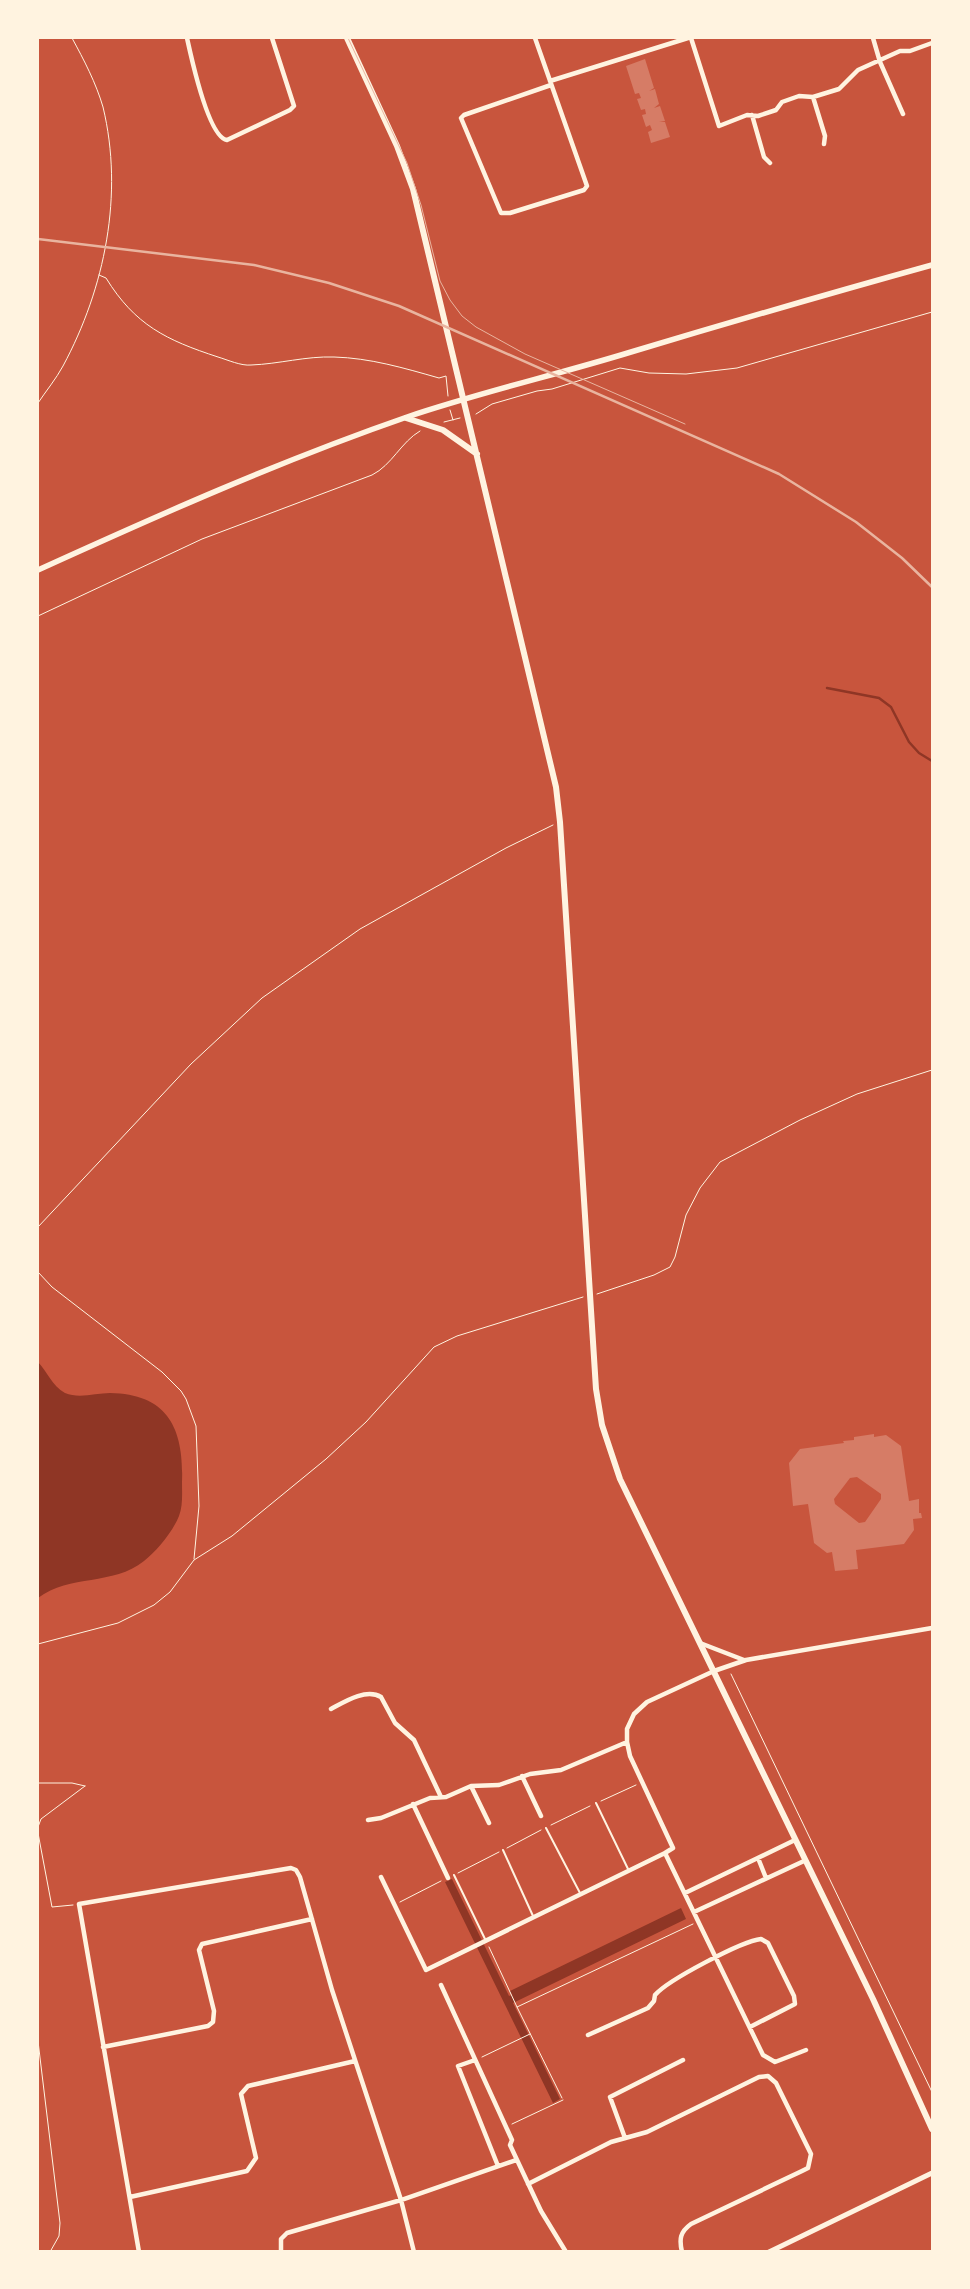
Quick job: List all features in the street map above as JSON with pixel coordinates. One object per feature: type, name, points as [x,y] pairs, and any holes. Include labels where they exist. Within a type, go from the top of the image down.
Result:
[{"type":"main road","points":[[347,38],[394,140],[413,189],[552,769],[560,822],[596,1388],[609,1452],[620,1479],[804,1861],[873,1999],[932,2129]]},
{"type":"main road","points":[[38,570],[228,484],[406,418],[464,399],[932,265]]},
{"type":"main road","points":[[406,418],[443,430],[476,454]]},
{"type":"street","points":[[187,38],[204,102],[220,136],[227,140],[290,110],[294,106],[272,38]]},
{"type":"street","points":[[535,38],[551,83],[586,186],[584,190],[510,213],[501,213],[461,118],[464,115],[551,83],[689,38],[719,126],[737,118],[752,115],[758,116],[776,110],[782,102],[799,96],[813,97],[839,89],[858,70],[880,62],[893,54],[910,51],[932,42]]},
{"type":"street","points":[[873,38],[880,62],[903,114]]},
{"type":"street","points":[[813,97],[825,136],[824,144]]},
{"type":"street","points":[[752,115],[764,157],[770,164]]},
{"type":"street","points":[[382,1877],[426,1970],[673,1848],[630,1756],[627,1742],[627,1729],[634,1714],[646,1702],[714,1671],[746,1660],[932,1628]]},
{"type":"street","points":[[700,1643],[746,1660]]},
{"type":"street","points":[[331,1710],[347,1700],[369,1694],[381,1698],[395,1723],[414,1740],[441,1798]]},
{"type":"street","points":[[368,1820],[381,1818],[413,1804],[430,1798],[441,1798],[471,1786],[499,1785],[522,1776],[561,1770],[627,1742]]},
{"type":"street","points":[[522,1776],[541,1816]]},
{"type":"street","points":[[471,1786],[489,1823]]},
{"type":"street","points":[[413,1804],[448,1878]]},
{"type":"street","points":[[685,1893],[795,1840]]},
{"type":"street","points":[[664,1854],[685,1893],[763,2055],[771,2061],[781,2060],[806,2050]]},
{"type":"street","points":[[758,1858],[766,1878]]},
{"type":"street","points":[[694,1912],[804,1861]]},
{"type":"street","points":[[139,2252],[79,1904],[291,1868],[296,1870],[312,1919],[354,2061],[401,2200],[414,2252]]},
{"type":"street","points":[[103,2047],[208,2026],[213,2022],[214,2011],[199,1950],[202,1944],[312,1919]]},
{"type":"street","points":[[588,2035],[648,2008],[662,1987],[716,1958],[761,1939],[768,1943],[794,1996],[795,2004],[750,2027]]},
{"type":"street","points":[[441,1985],[512,2140],[510,2145],[516,2160],[566,2252]]},
{"type":"street","points":[[475,2060],[458,2066],[498,2166]]},
{"type":"street","points":[[625,2138],[610,2097],[683,2060]]},
{"type":"street","points":[[130,2197],[247,2171],[251,2168],[256,2158],[241,2094],[242,2090],[246,2087],[354,2061]]},
{"type":"street","points":[[528,2184],[611,2142],[647,2132],[758,2077],[768,2076],[776,2083],[811,2154],[808,2168],[683,2229],[680,2238],[682,2252]]},
{"type":"street","points":[[281,2252],[281,2239],[287,2233],[401,2200],[516,2160]]},
{"type":"street","points":[[769,2252],[932,2173]]},
{"type":"lane","points":[[596,1803],[629,1871]]},
{"type":"lane","points":[[546,1828],[581,1895]]},
{"type":"lane","points":[[503,1850],[534,1918]]},
{"type":"lane","points":[[454,1875],[485,1942]]},
{"type":"path","points":[[38,404],[62,368],[79,334],[99,275],[111,210],[112,166],[110,144],[102,105],[87,66],[72,38]]},
{"type":"path","points":[[99,275],[106,278],[134,316],[166,338],[249,366],[294,359],[333,357],[363,359],[438,378],[446,376]]},
{"type":"path","points":[[476,414],[492,404],[552,389],[620,368],[649,373],[686,374],[737,368],[932,312]]},
{"type":"path","points":[[38,616],[202,539],[372,475],[380,471],[412,434],[416,433]]},
{"type":"path","points":[[38,1227],[191,1064],[262,998],[360,929],[506,848],[560,822]]},
{"type":"path","points":[[38,1644],[118,1623],[146,1611],[170,1592],[194,1560],[232,1536],[326,1459],[366,1422],[434,1347],[456,1336],[590,1296],[654,1275],[670,1267],[675,1257],[686,1215],[700,1188],[720,1162],[800,1120],[858,1094],[932,1070]]},
{"type":"path","points":[[38,1272],[52,1287],[162,1372],[178,1387],[186,1399],[196,1426],[199,1506],[194,1560]]},
{"type":"path","points":[[728,1666],[932,2092]]},
{"type":"path","points":[[454,1875],[643,1781]]},
{"type":"path","points":[[38,1783],[72,1783],[85,1786],[41,1819],[38,1827]]},
{"type":"path","points":[[38,1833],[52,1907],[79,1904]]},
{"type":"path","points":[[394,1905],[448,1878]]},
{"type":"path","points":[[517,2007],[698,1922]]},
{"type":"path","points":[[485,1942],[562,2099],[506,2127]]},
{"type":"path","points":[[475,2060],[530,2034]]},
{"type":"path","points":[[38,2041],[60,2223],[59,2236],[50,2252]]},
{"type":"shaded area","points":[[38,1362],[60,1390],[70,1395],[110,1393],[130,1395],[146,1400],[159,1408],[169,1418],[176,1431],[180,1446],[182,1504],[176,1522],[169,1534],[149,1557],[132,1569],[119,1574],[64,1586],[38,1598]]},
{"type":"shaded area","points":[[452,1879],[509,1996],[512,1995],[510,1991],[681,1908],[686,1919],[513,2003],[560,2099],[553,2103],[445,1882]]},
{"type":"building","points":[[645,59],[654,88],[649,91],[655,89],[659,104],[654,108],[660,106],[665,121],[659,122],[665,122],[670,137],[651,143],[648,132],[652,130],[650,125],[646,127],[642,115],[646,114],[645,109],[641,110],[637,99],[641,98],[639,93],[635,94],[626,66]]},
{"type":"building","points":[[874,1434],[874,1437],[886,1435],[901,1446],[909,1501],[919,1499],[919,1513],[921,1513],[922,1518],[913,1519],[914,1530],[904,1544],[856,1550],[858,1569],[835,1571],[832,1552],[827,1553],[814,1543],[808,1504],[793,1506],[789,1463],[800,1449],[844,1443],[843,1441],[854,1440],[854,1437]],"holes":[[[857,1477],[881,1494],[881,1499],[865,1522],[859,1523],[835,1504],[834,1499],[850,1478]]]},
{"type":"waterway","points":[[827,688],[879,698],[891,707],[909,742],[919,753],[932,761]]},
{"type":"tram line","points":[[348,38],[407,163],[421,205],[440,281],[450,300],[462,316],[476,327],[525,354],[685,424]]},
{"type":"railway","points":[[38,239],[254,265],[329,283],[399,306],[779,474],[856,522],[902,558],[932,587]]}]
